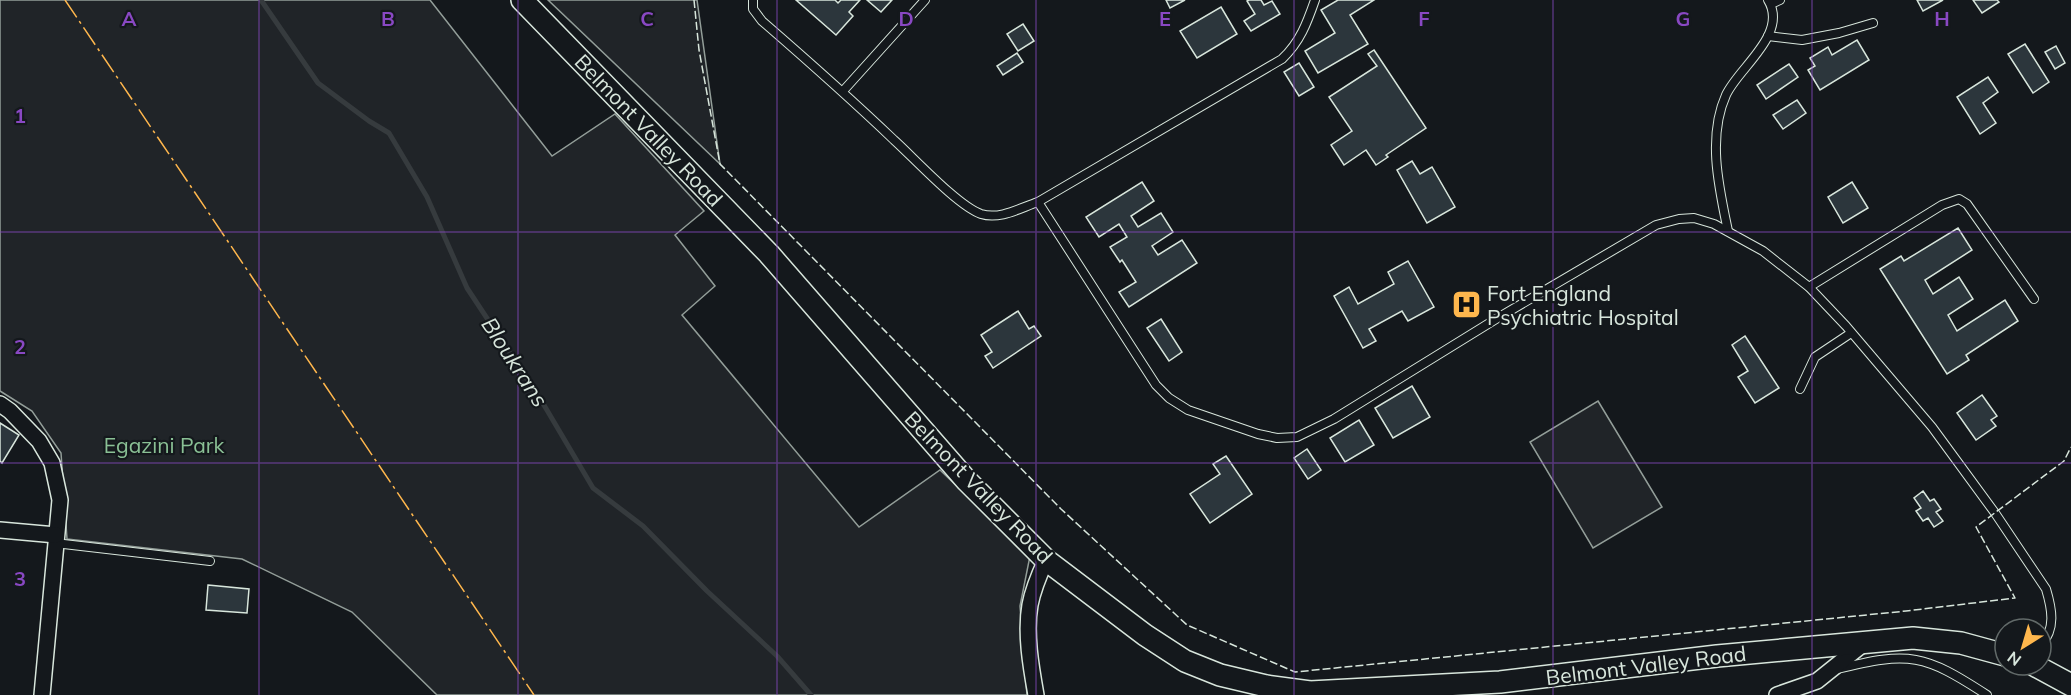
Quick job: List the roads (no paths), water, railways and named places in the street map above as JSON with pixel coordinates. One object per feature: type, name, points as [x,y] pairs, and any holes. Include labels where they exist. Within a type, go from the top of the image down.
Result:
[{"type":"street","name":"Belmont Valley Road","points":[[522,0],[770,254],[967,482],[1046,560],[1145,635],[1185,661],[1220,675],[1266,686],[1311,692],[1497,688],[1717,656],[1913,638],[1961,643],[1993,652]]},
{"type":"street","points":[[0,404],[10,411],[39,441],[52,463],[60,500],[42,695]]},
{"type":"street","points":[[0,530],[55,539]]},
{"type":"street","points":[[1036,695],[1029,643],[1030,607],[1036,583],[1046,560]]},
{"type":"street","points":[[1777,695],[1817,681],[1867,641]]},
{"type":"street","points":[[2053,675],[2071,685]]},
{"type":"lane","points":[[753,0],[753,9],[762,21],[843,91],[939,182],[966,206],[979,213],[992,216],[1004,215],[1038,202],[1282,59],[1303,34],[1315,0]]},
{"type":"lane","points":[[843,91],[925,0]]},
{"type":"lane","points":[[1728,231],[1717,166],[1717,134],[1720,113],[1735,79],[1762,50],[1772,19],[1770,2],[1780,0]]},
{"type":"lane","points":[[1768,36],[1802,40],[1839,33],[1873,22]]},
{"type":"lane","points":[[1809,288],[1942,205],[1959,199],[1967,204],[2034,299]]},
{"type":"lane","points":[[1038,202],[1156,385],[1169,398],[1188,410],[1258,434],[1277,438],[1297,438],[1334,419],[1496,319],[1656,225],[1694,218],[1714,224],[1763,250],[1809,288],[1932,427],[1995,513],[2046,589],[2051,617]]},
{"type":"lane","points":[[1800,388],[1815,357],[1851,333]]},
{"type":"lane","points":[[55,539],[210,561]]},
{"type":"lane","points":[[1832,670],[1891,658],[1909,658],[1937,666],[1987,695]]},
{"type":"waterway","name":"Bloukrans","points":[[261,0],[318,83],[389,133],[427,197],[467,288],[541,400],[593,488],[643,526],[707,591],[777,656],[811,695]]},
{"type":"place","name":"Fort England Psychiatric Hospital","points":[[1466,305]]},
{"type":"park label","name":"Egazini Park","points":[[164,445]]}]
